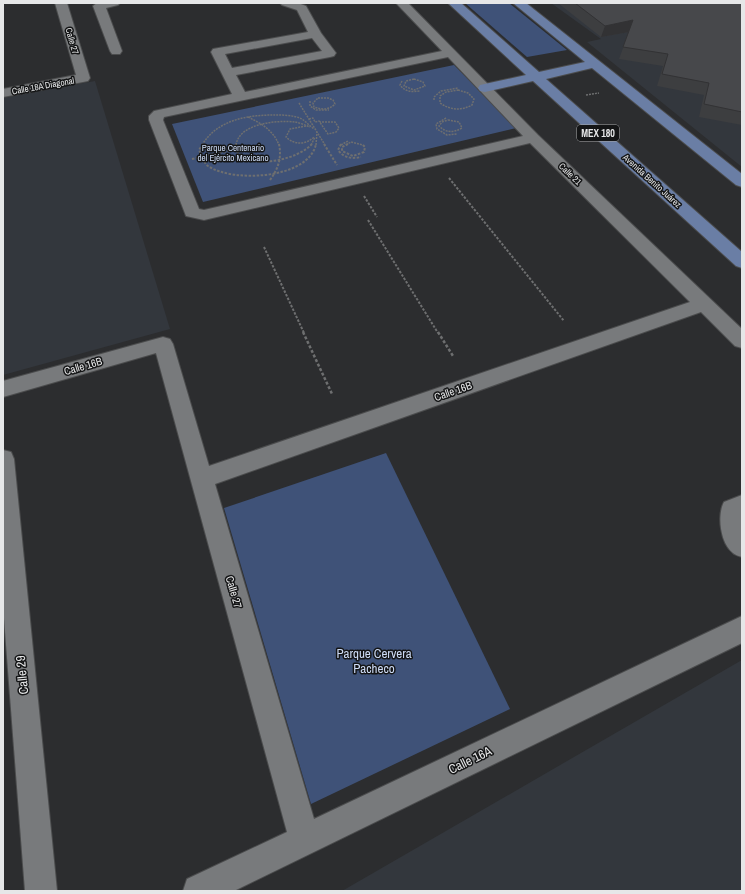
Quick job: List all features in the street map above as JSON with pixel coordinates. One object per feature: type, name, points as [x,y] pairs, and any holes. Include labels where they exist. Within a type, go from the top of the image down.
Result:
[{"type":"main road","name":"Avenida Benito Juárez","points":[[454,3],[742,262]]},
{"type":"main road","points":[[519,3],[742,182]]},
{"type":"main road","points":[[485,88],[594,64]]},
{"type":"street","name":"Calle 27","points":[[61,3],[82,78]]},
{"type":"street","points":[[114,3],[99,6],[116,51]]},
{"type":"street","points":[[228,73],[330,53],[315,34],[302,8],[286,3]]},
{"type":"street","name":"Calle 21","points":[[402,3],[534,138],[742,341]]},
{"type":"street","points":[[240,96],[217,52],[315,34]]},
{"type":"street","points":[[450,53],[159,114],[156,116],[156,120],[192,212],[204,215],[534,138]]},
{"type":"street","name":"Calle 18A Diagonal","points":[[3,93],[82,78]]},
{"type":"street","name":"Calle 16B","points":[[201,479],[704,304]]},
{"type":"street","name":"Calle 27","points":[[163,344],[305,840]]},
{"type":"street","name":"Calle 16B","points":[[3,389],[163,344]]},
{"type":"street","name":"Calle 29","points":[[3,459],[41,891]]},
{"type":"street","points":[[742,504],[732,509],[734,537],[742,546]]},
{"type":"street","name":"Calle 16A","points":[[199,891],[738,637]]},
{"type":"path","points":[[410,78],[401,82],[401,87],[407,91],[420,91]]},
{"type":"path","points":[[414,79],[424,83],[425,86],[421,89],[411,90],[404,86],[406,81],[414,79]]},
{"type":"path","points":[[434,100],[437,93],[447,89],[467,90]]},
{"type":"path","points":[[452,91],[468,93],[472,96],[474,102],[469,107],[464,108],[447,107],[440,103],[440,96],[446,92],[452,91]]},
{"type":"path","points":[[582,96],[605,91]]},
{"type":"path","points":[[321,96],[313,99],[309,103],[310,106],[316,110],[329,110]]},
{"type":"path","points":[[318,98],[328,98],[334,102],[334,105],[330,108],[320,109],[314,107],[313,103],[318,98]]},
{"type":"path","points":[[296,99],[339,168]]},
{"type":"path","points":[[238,114],[247,116],[266,126],[279,140],[282,156],[281,160],[276,173],[268,182]]},
{"type":"path","points":[[314,129],[302,120],[294,117],[264,115],[247,116],[226,123],[210,133],[204,140],[200,150],[206,164],[226,173],[248,176],[276,173],[295,167],[309,158],[316,147],[316,134]]},
{"type":"path","points":[[309,119],[313,118],[315,122],[328,121],[335,122],[339,128],[336,132],[328,134],[320,122]]},
{"type":"path","points":[[446,118],[436,124],[436,129],[447,135],[457,134],[456,132],[460,130],[462,126],[456,121],[445,121],[439,126],[444,131],[456,132]]},
{"type":"path","points":[[291,122],[309,127],[293,127],[286,132],[286,137],[291,141],[300,143],[309,141],[316,134],[312,145],[305,151],[281,160],[262,160],[241,156],[235,149],[236,140],[241,134],[247,129],[262,124],[291,122]]},
{"type":"path","points":[[348,141],[340,144],[338,150],[340,153],[351,158],[361,157],[360,155],[366,150],[365,148],[361,144],[351,142],[342,147],[342,151],[347,155],[360,155]]},
{"type":"path","points":[[188,160],[235,149]]},
{"type":"path","points":[[449,178],[564,321]]},
{"type":"path","points":[[362,194],[377,217]]},
{"type":"path","points":[[368,220],[453,356]]},
{"type":"path","points":[[264,247],[332,394]]},
{"type":"shaded area","points":[[551,3],[742,3],[742,167],[587,42],[601,39]]},
{"type":"shaded area","points":[[95,81],[170,329],[3,375],[3,98]]},
{"type":"shaded area","points":[[742,660],[742,891],[342,891]]},
{"type":"green space","points":[[465,3],[509,3],[567,50],[527,57]]},
{"type":"green space","name":"Parque Centenario del Ejército Mexicano","points":[[454,65],[516,128],[203,202],[172,124]]},
{"type":"green space","name":"Parque Cervera Pacheco","points":[[386,453],[510,709],[311,804],[224,508]]},
{"type":"building","points":[[575,3],[742,3],[742,112],[704,104],[709,83],[662,74],[668,54],[623,47],[633,20],[605,26]]}]
